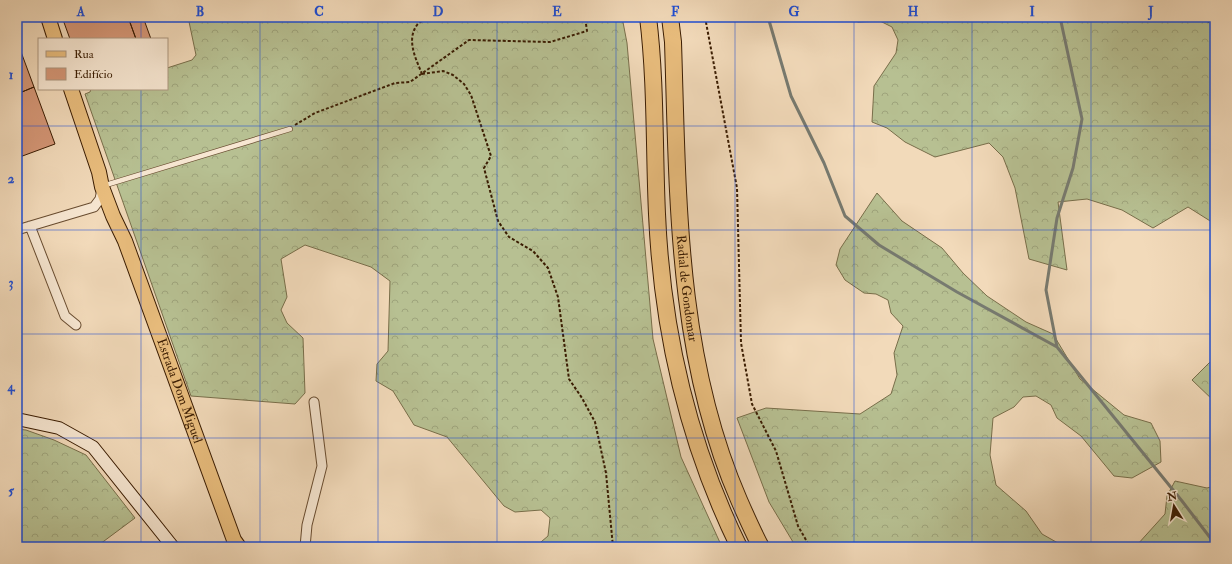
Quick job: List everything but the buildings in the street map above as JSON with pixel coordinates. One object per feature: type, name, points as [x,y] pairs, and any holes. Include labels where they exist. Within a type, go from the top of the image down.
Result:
[{"type":"highway","name":"Radial de Gondomar","points":[[648,17],[651,40],[655,117],[657,214],[664,297],[678,380],[702,463],[721,510],[739,547]]},
{"type":"highway","name":"Radial de Gondomar","points":[[670,17],[673,42],[679,214],[684,277],[694,350],[707,411],[725,468],[761,547]]},
{"type":"main road","points":[[48,17],[55,38]]},
{"type":"main road","name":"Estrada Dom Miguel","points":[[71,90],[99,172],[120,215],[125,241]]},
{"type":"main road","name":"Estrada Dom Miguel","points":[[106,186],[113,216],[125,241],[235,545]]},
{"type":"main road","points":[[17,419],[59,428],[93,447],[173,547]]},
{"type":"street","points":[[17,230],[94,207],[100,200],[106,186]]},
{"type":"street","points":[[94,207],[106,211],[113,216]]},
{"type":"street","points":[[30,226],[65,316],[76,325]]},
{"type":"street","points":[[305,547],[307,525],[322,466],[314,402]]},
{"type":"lane","points":[[106,186],[290,129]]},
{"type":"path","points":[[422,74],[413,51],[411,38],[417,24],[430,17]]},
{"type":"path","points":[[290,129],[315,113],[395,83],[410,82],[469,40],[550,42],[587,31],[585,17]]},
{"type":"path","points":[[705,17],[737,188],[741,343],[752,404],[776,451],[798,526],[810,547]]},
{"type":"path","points":[[1203,17],[1215,27]]},
{"type":"path","points":[[422,74],[443,71],[453,75],[464,84],[471,95],[491,156],[484,168],[498,221],[509,237],[533,251],[548,268],[558,297],[569,379],[582,398],[595,422],[606,473],[613,547]]},
{"type":"green space","points":[[188,17],[622,17],[627,43],[653,339],[681,457],[722,547],[535,547],[548,536],[550,518],[541,510],[515,512],[504,506],[447,437],[414,425],[393,391],[376,381],[377,364],[388,351],[390,281],[371,267],[305,245],[281,259],[287,297],[281,310],[287,323],[303,338],[305,393],[295,404],[191,396],[85,94],[90,92],[91,90],[168,90],[168,68],[192,60],[196,55]]},
{"type":"green space","points":[[849,17],[1215,17],[1215,224],[1188,207],[1153,228],[1122,210],[1087,199],[1058,202],[1067,270],[1029,259],[1015,188],[1003,157],[989,143],[935,157],[905,142],[887,128],[872,122],[874,86],[896,53],[898,40],[892,27],[880,21],[858,22]]},
{"type":"green space","points":[[877,193],[902,221],[942,248],[963,273],[987,296],[1026,322],[1053,334],[1080,379],[1124,415],[1151,423],[1160,441],[1161,462],[1132,478],[1114,476],[1081,436],[1057,418],[1051,405],[1036,396],[1023,397],[1014,407],[993,418],[990,455],[996,485],[1026,511],[1042,534],[1065,547],[796,547],[769,502],[737,418],[766,408],[860,414],[891,394],[897,375],[894,353],[903,326],[891,313],[888,300],[876,294],[864,293],[845,280],[836,265],[840,249]]},
{"type":"green space","points":[[1215,357],[1215,402],[1192,380]]},
{"type":"green space","points":[[17,429],[26,430],[54,440],[86,455],[135,518],[96,547],[17,547]]},
{"type":"green space","points":[[1175,481],[1207,488],[1215,486],[1215,547],[1124,547],[1137,545],[1165,514],[1167,496]]},
{"type":"waterway","points":[[768,17],[791,96],[824,163],[845,216],[879,245],[957,292],[1057,347],[1215,544]]},
{"type":"waterway","points":[[1057,347],[1046,290],[1057,218],[1073,168],[1082,119],[1060,17]]}]
